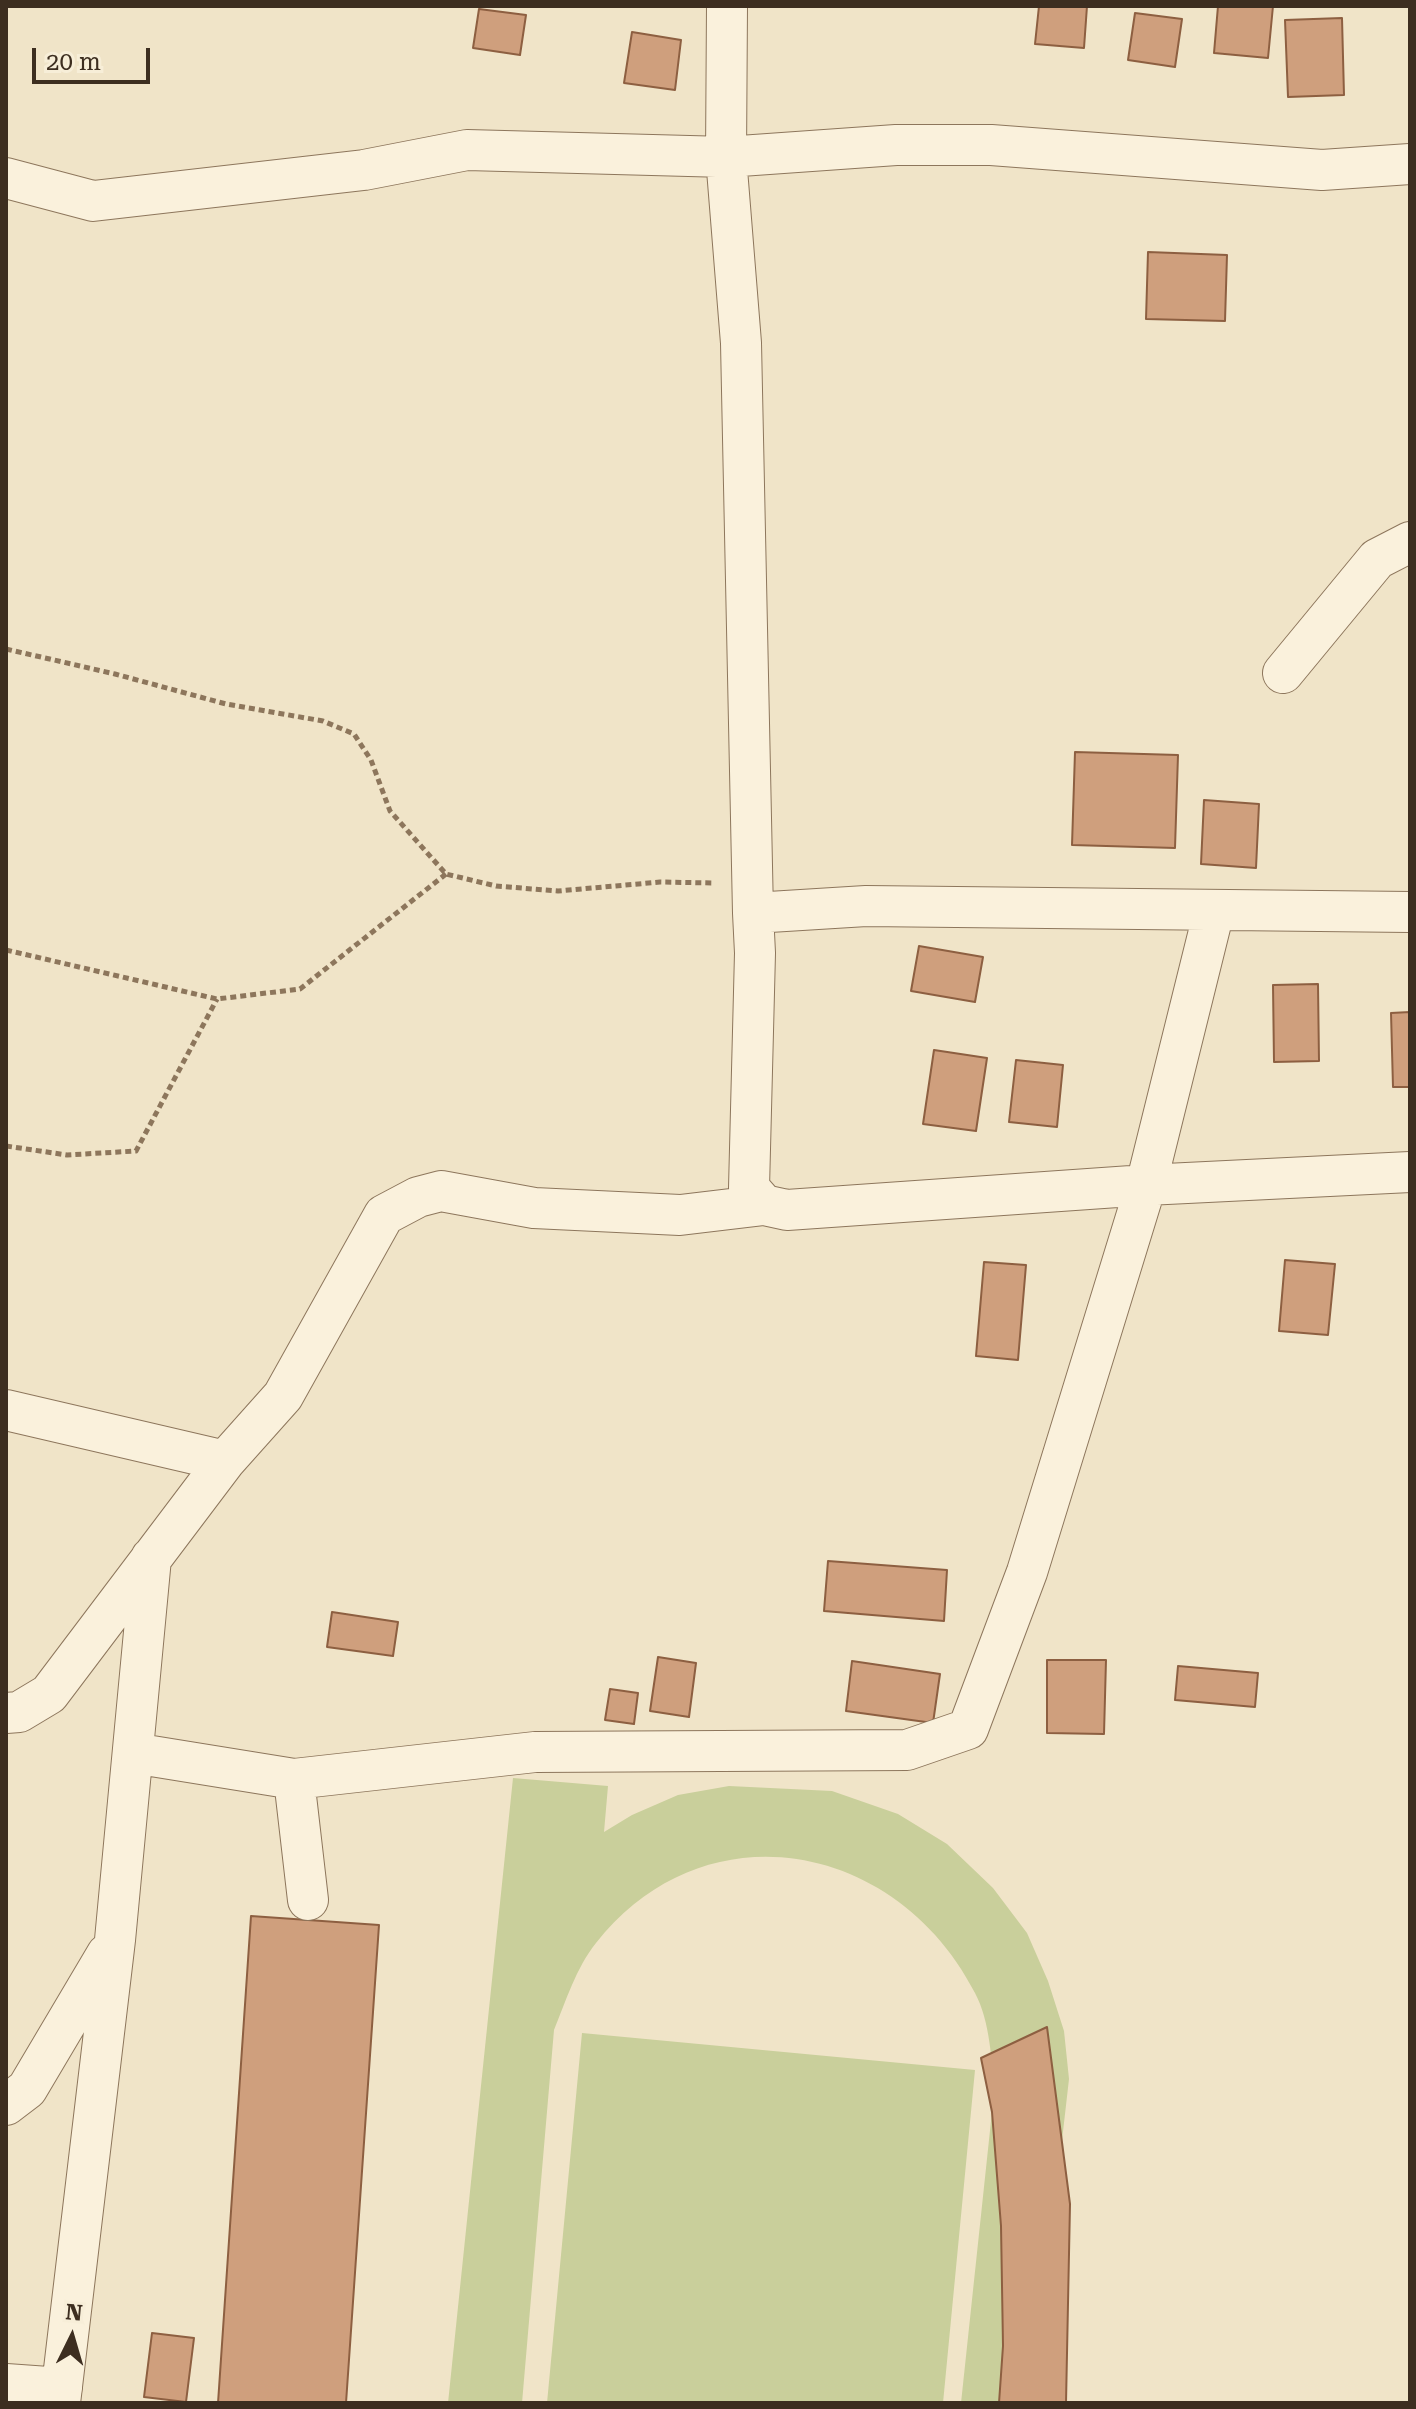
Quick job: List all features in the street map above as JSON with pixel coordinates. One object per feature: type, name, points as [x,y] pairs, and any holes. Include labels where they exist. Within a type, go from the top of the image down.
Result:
[{"type":"street","points":[[727,6],[726,157],[741,343],[755,953],[749,1188],[764,1205]]},
{"type":"street","points":[[6,178],[93,201],[364,170],[467,150],[726,157],[896,145],[991,145],[1322,170],[1410,164]]},
{"type":"street","points":[[1283,673],[1377,559],[1410,542]]},
{"type":"street","points":[[753,899],[866,906],[1410,912]]},
{"type":"street","points":[[133,1753],[294,1779],[535,1752],[907,1750],[968,1729],[1027,1572],[1146,1185],[1214,911]]},
{"type":"street","points":[[6,1713],[19,1712],[49,1694],[225,1461],[283,1396],[384,1215],[418,1197],[441,1191],[534,1208],[680,1215],[764,1205],[787,1210],[1146,1185],[1410,1172]]},
{"type":"street","points":[[6,1410],[225,1461]]},
{"type":"street","points":[[6,2384],[61,2396],[115,1940],[151,1558]]},
{"type":"street","points":[[294,1779],[308,1900]]},
{"type":"street","points":[[6,2105],[27,2089],[115,1940]]},
{"type":"path","points":[[6,649],[226,704],[323,721],[354,734],[371,760],[390,811],[446,874],[496,886],[558,891],[660,882],[753,899]]},
{"type":"path","points":[[6,950],[217,999],[300,989],[446,874]]},
{"type":"path","points":[[6,1146],[67,1155],[136,1151],[217,999]]},
{"type":"green space","points":[[513,1778],[608,1786],[604,1832],[632,1815],[678,1795],[729,1786],[832,1791],[898,1814],[947,1844],[993,1888],[1027,1933],[1048,1981],[1064,2031],[1069,2079],[1032,2403],[961,2403],[994,2093],[987,2029],[975,1993],[941,1942],[899,1902],[850,1874],[798,1859],[744,1858],[691,1871],[641,1899],[596,1943],[583,1963],[554,2030],[522,2403],[448,2403]]},
{"type":"green space","points":[[582,2033],[975,2070],[943,2403],[547,2403]]},
{"type":"building","points":[[1039,6],[1087,6],[1084,48],[1035,44]]},
{"type":"building","points":[[1218,6],[1273,6],[1268,58],[1214,53]]},
{"type":"building","points":[[479,9],[526,15],[520,55],[473,48]]},
{"type":"building","points":[[1135,13],[1182,19],[1175,67],[1128,60]]},
{"type":"building","points":[[1342,18],[1344,95],[1288,97],[1285,20]]},
{"type":"building","points":[[632,32],[681,40],[675,90],[624,83]]},
{"type":"building","points":[[1148,252],[1227,255],[1225,321],[1146,319]]},
{"type":"building","points":[[1075,752],[1178,755],[1175,848],[1072,845]]},
{"type":"building","points":[[1204,800],[1259,804],[1256,868],[1201,864]]},
{"type":"building","points":[[919,946],[983,957],[975,1002],[911,991]]},
{"type":"building","points":[[1318,984],[1319,1061],[1274,1062],[1273,985]]},
{"type":"building","points":[[1410,1012],[1410,1087],[1393,1087],[1391,1013]]},
{"type":"building","points":[[934,1050],[987,1058],[976,1131],[923,1124]]},
{"type":"building","points":[[1016,1060],[1063,1065],[1057,1127],[1009,1122]]},
{"type":"building","points":[[1285,1260],[1335,1264],[1328,1335],[1279,1331]]},
{"type":"building","points":[[984,1262],[1026,1265],[1018,1360],[976,1356]]},
{"type":"building","points":[[828,1561],[947,1570],[944,1621],[824,1611]]},
{"type":"building","points":[[332,1612],[398,1622],[393,1656],[327,1647]]},
{"type":"building","points":[[658,1657],[696,1663],[689,1717],[650,1711]]},
{"type":"building","points":[[1047,1660],[1106,1660],[1104,1734],[1047,1733]]},
{"type":"building","points":[[852,1661],[940,1674],[933,1723],[846,1711]]},
{"type":"building","points":[[1178,1666],[1258,1673],[1255,1707],[1175,1700]]},
{"type":"building","points":[[610,1689],[638,1693],[634,1724],[605,1720]]},
{"type":"building","points":[[251,1916],[379,1925],[346,2403],[218,2403]]},
{"type":"building","points":[[1047,2027],[1070,2204],[1066,2403],[999,2403],[1003,2346],[1001,2226],[992,2112],[981,2058]]},
{"type":"building","points":[[152,2333],[194,2338],[186,2402],[144,2397]]}]
